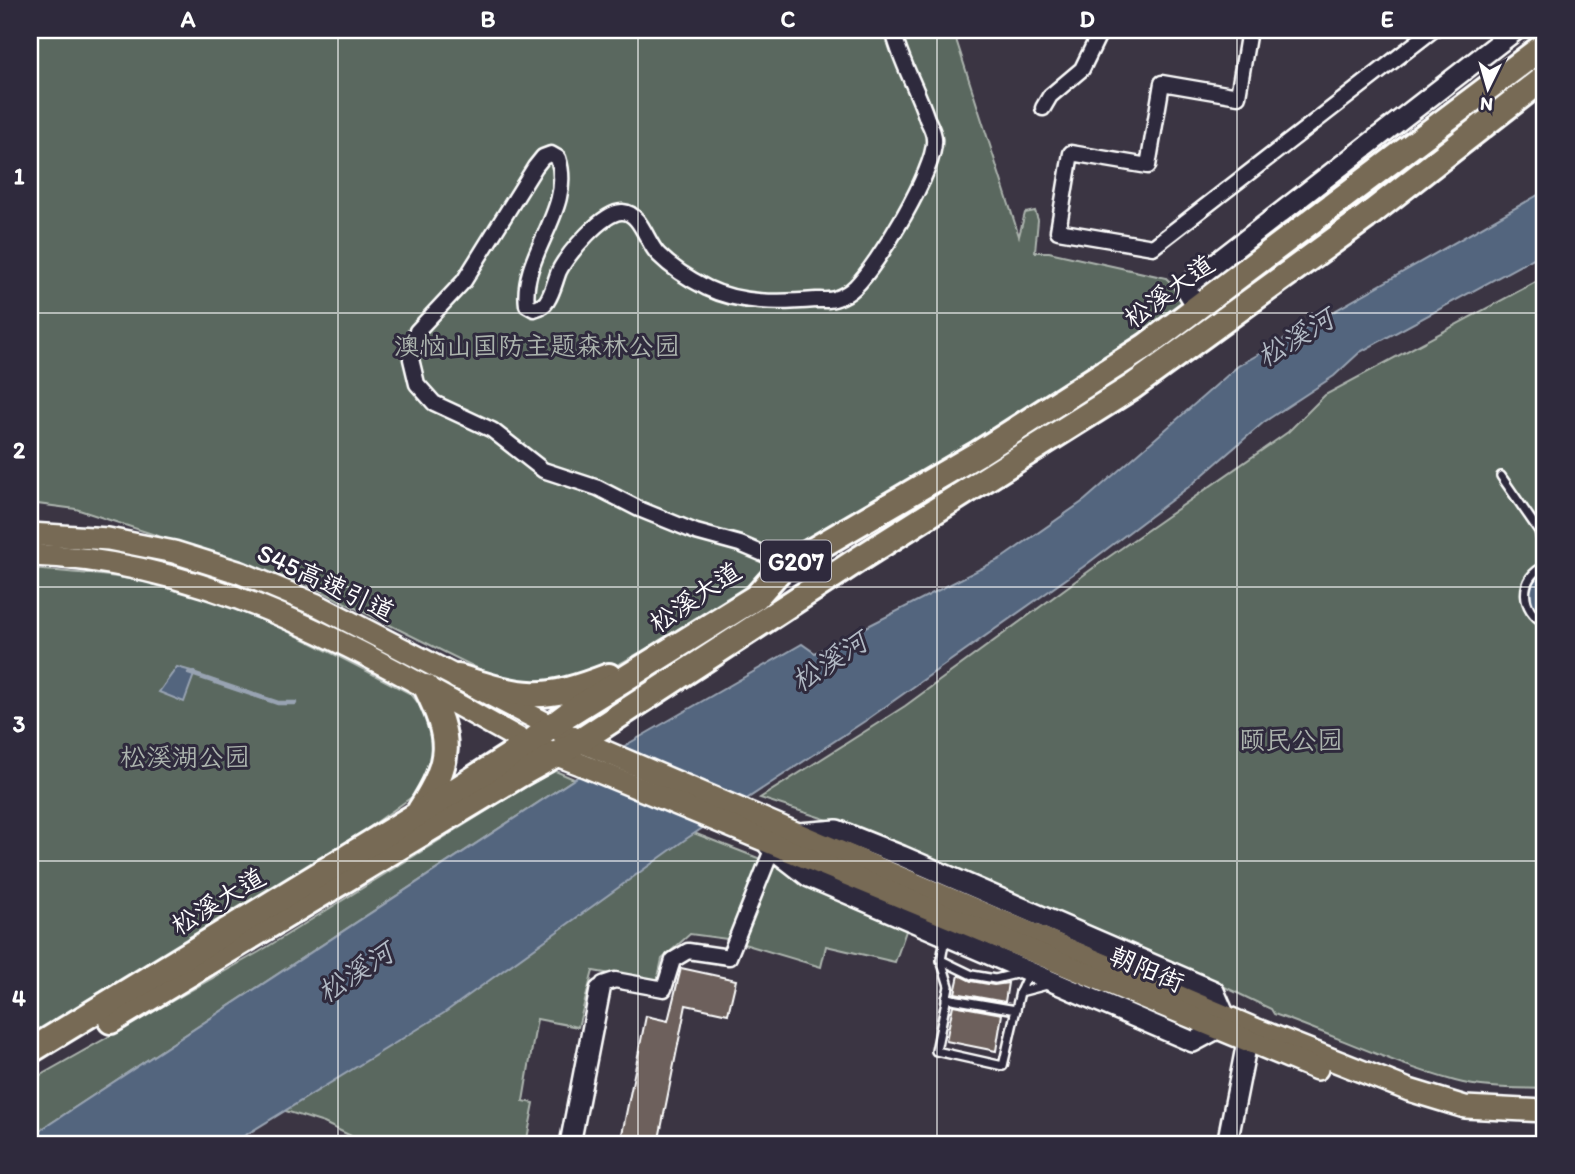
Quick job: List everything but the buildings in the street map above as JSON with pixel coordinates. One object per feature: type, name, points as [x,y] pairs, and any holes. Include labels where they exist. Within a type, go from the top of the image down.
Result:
[{"type":"highway","name":"松溪大道","points":[[30,1051],[418,814],[528,744],[552,725],[756,597],[781,569],[979,453],[1146,346],[1545,45]]},
{"type":"highway","name":"松溪大道","points":[[30,1070],[519,775],[555,756],[588,752],[859,559],[1132,387],[1366,217],[1545,77]]},
{"type":"highway","points":[[458,677],[508,692],[544,695],[575,689],[659,658]]},
{"type":"highway","points":[[418,814],[434,788],[445,753],[444,728],[426,688]]},
{"type":"main road","name":"S45高速引道","points":[[30,534],[108,539],[174,552],[241,573],[317,605],[552,725],[588,752]]},
{"type":"main road","name":"S45高速引道","points":[[30,555],[106,562],[158,572],[208,586],[291,618],[555,756]]},
{"type":"main road","name":"朝阳街","points":[[588,752],[799,833],[951,918],[1079,982],[1220,1022]]},
{"type":"main road","name":"朝阳街","points":[[588,752],[769,844],[1220,1022],[1391,1098],[1450,1117],[1502,1123],[1545,1124]]},
{"type":"main road","name":"朝阳街","points":[[1249,1034],[1465,1107],[1545,1111]]},
{"type":"street","points":[[781,569],[766,555],[740,544],[696,532],[639,509],[598,488],[543,470],[492,430],[433,403],[417,384],[412,369],[413,343],[417,331],[464,281],[543,157],[551,154],[558,158],[561,167],[560,181],[551,223],[533,262],[528,282],[527,305],[534,309],[542,307],[547,301],[559,270],[569,255],[602,221],[613,213],[624,212],[636,218],[645,236],[664,260],[680,274],[709,289],[742,299],[787,302],[836,299],[854,289],[872,267],[912,201],[932,153],[934,138],[919,92],[898,52],[893,30]]},
{"type":"street","points":[[1043,108],[1050,96],[1082,69],[1101,30]]},
{"type":"street","points":[[1249,30],[1238,96],[1162,83],[1147,166],[1071,153],[1058,230],[1153,247],[1433,30]]},
{"type":"street","points":[[1198,308],[1185,287],[1516,30]]},
{"type":"street","points":[[799,833],[836,830],[1214,990],[1220,1022]]},
{"type":"street","points":[[570,1144],[603,984],[615,980],[664,989],[673,960],[688,951],[729,957],[769,844]]},
{"type":"street","points":[[951,918],[1029,971],[1055,983],[1079,982]]},
{"type":"street","points":[[1227,1144],[1249,1034]]},
{"type":"lane","points":[[1501,476],[1539,531],[1545,557]]},
{"type":"lane","points":[[1545,566],[1529,579],[1525,593],[1529,609],[1545,623]]},
{"type":"lane","points":[[951,918],[941,960],[948,986],[936,1051],[1003,1066],[1020,992],[1029,971]]},
{"type":"lane","points":[[941,960],[972,975],[995,979],[1029,971]]},
{"type":"lane","points":[[1020,992],[1055,983]]},
{"type":"lane","points":[[946,998],[1016,1010]]},
{"type":"green space","name":"澳恼山国防主题森林公园","points":[[30,30],[953,30],[1019,236],[1025,213],[1035,211],[1038,220],[1035,252],[1049,252],[1166,278],[1199,311],[825,548],[605,672],[557,688],[507,683],[311,586],[76,509],[30,503]]},
{"type":"green space","name":"颐民公园","points":[[1545,277],[1545,1089],[1477,1085],[1409,1066],[1274,1014],[1271,1009],[1210,980],[834,822],[760,798],[905,706],[1100,563],[1288,432],[1325,395]]},
{"type":"green space","name":"松溪湖公园","points":[[30,569],[152,583],[220,602],[252,615],[411,694],[422,708],[436,743],[423,789],[367,829],[230,914],[194,941],[30,1042]]},
{"type":"green space","points":[[553,770],[574,779],[30,1137],[30,1081],[259,952]]},
{"type":"green space","points":[[681,828],[758,858],[907,928],[895,962],[826,946],[821,967],[727,939],[690,934],[662,959],[657,982],[593,971],[578,1027],[537,1019],[523,1101],[534,1103],[526,1144],[380,1144],[276,1108]]},
{"type":"water","name":"松溪河","points":[[1545,191],[1545,252],[1360,352],[1334,376],[1264,422],[1190,486],[1083,567],[865,721],[686,839],[444,1013],[231,1144],[30,1144],[30,1137],[626,745],[802,644],[815,653],[1002,558],[1085,500],[1238,366]]},
{"type":"water","points":[[1545,571],[1545,618],[1534,607],[1530,594],[1534,582]]},
{"type":"water","points":[[177,667],[195,672],[184,702],[159,692]]},
{"type":"waterway","points":[[189,673],[278,703],[295,703]]}]
